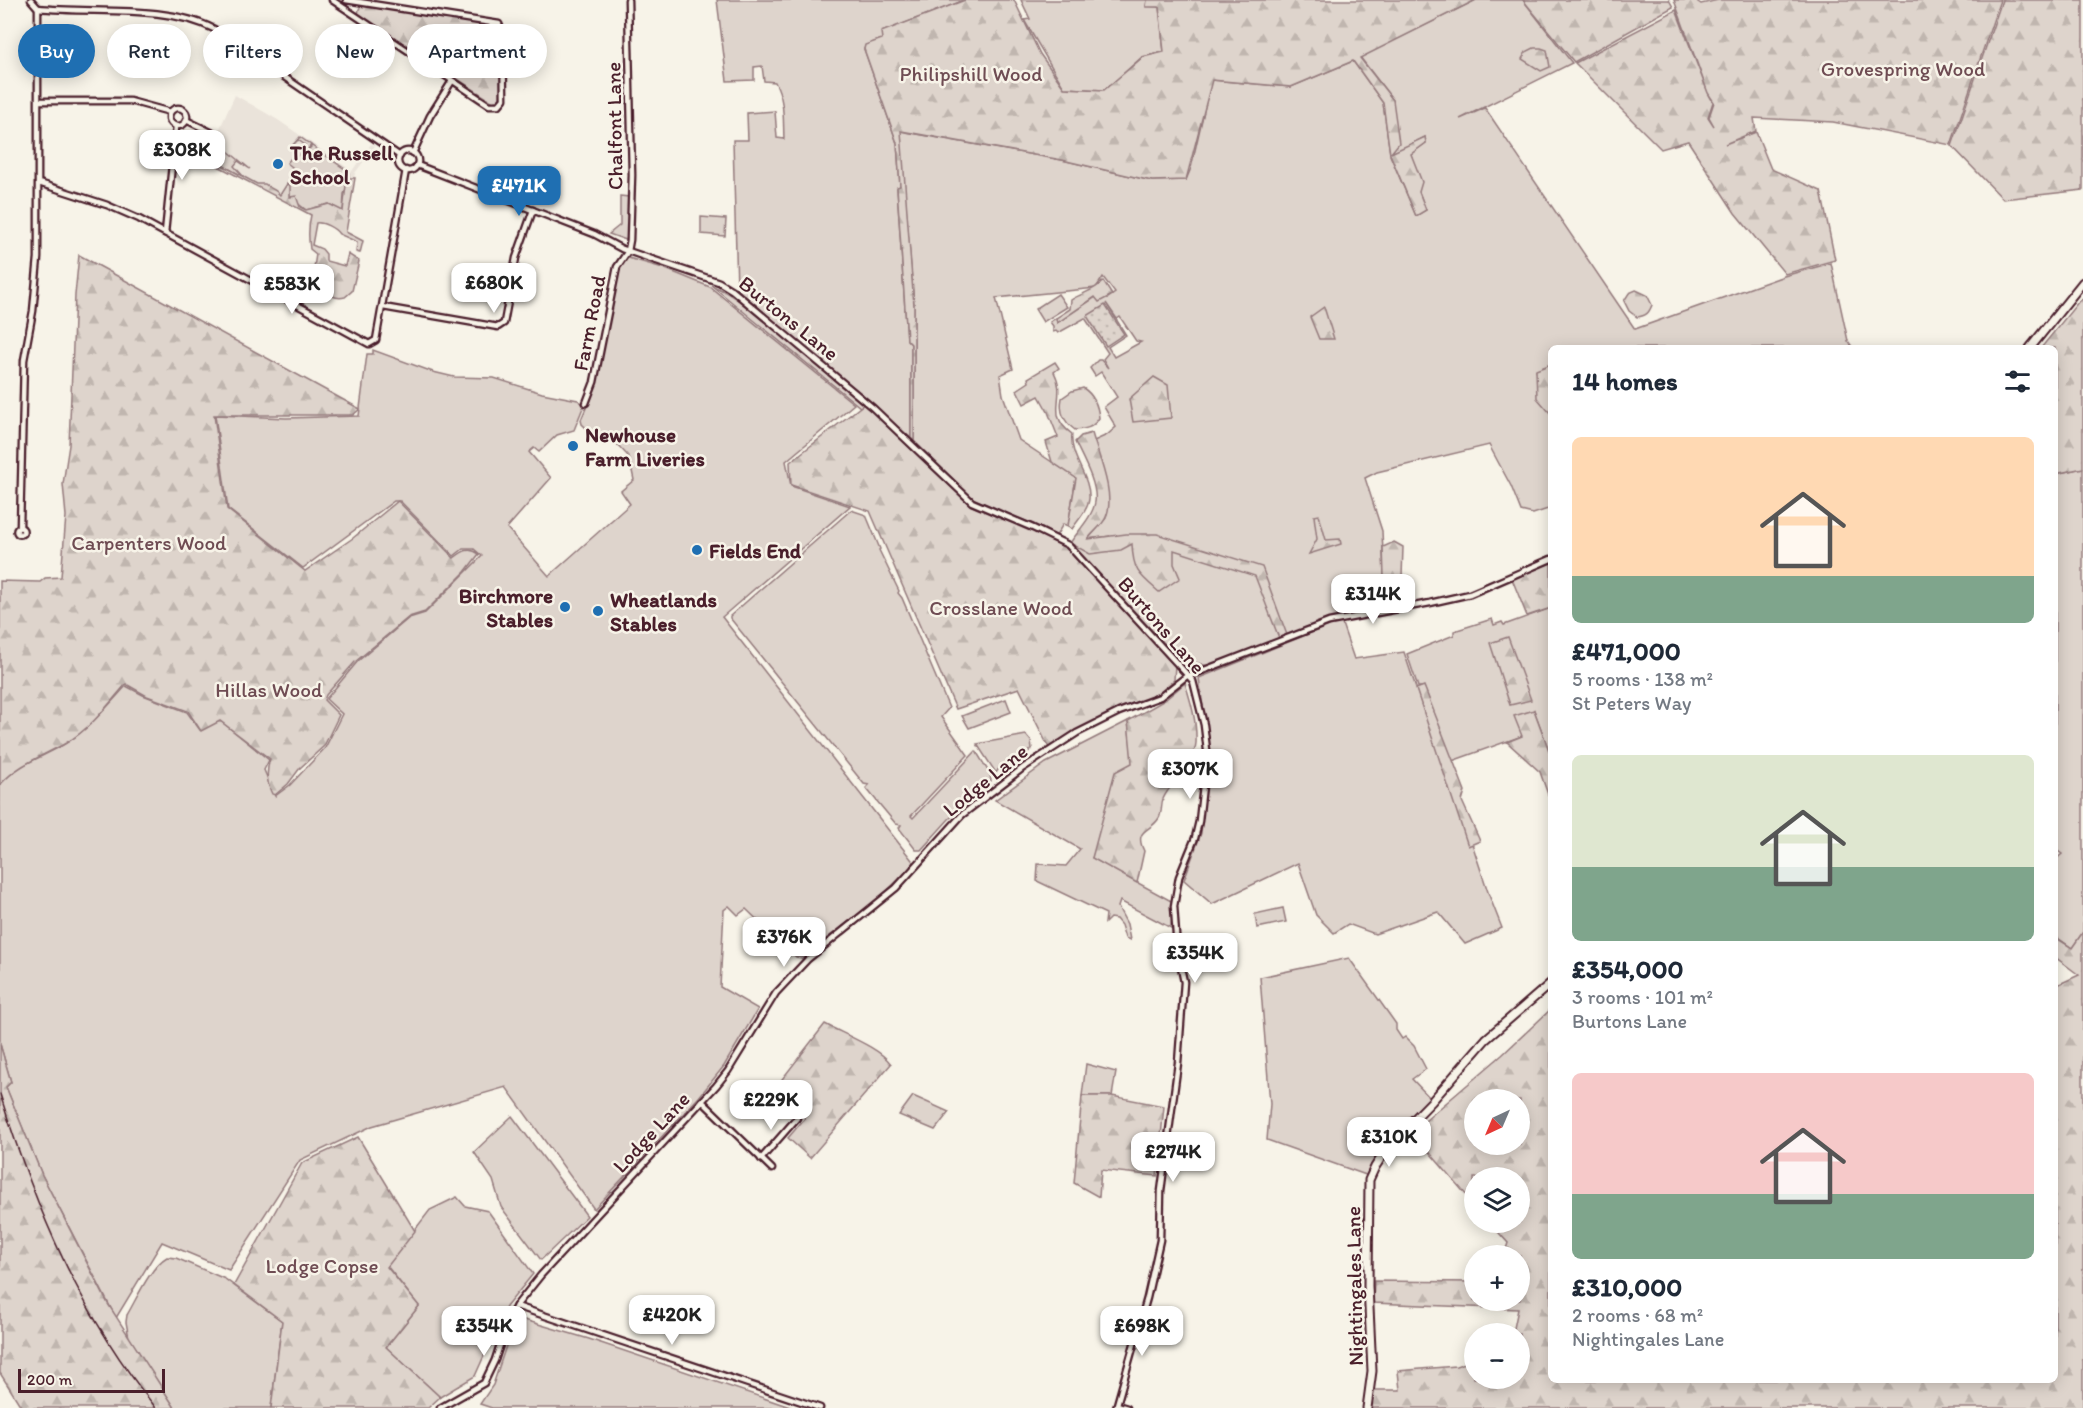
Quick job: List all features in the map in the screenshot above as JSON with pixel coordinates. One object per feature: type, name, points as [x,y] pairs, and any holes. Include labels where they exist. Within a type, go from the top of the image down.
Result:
[{"type":"main road","points":[[2032,345],[2083,282]]},
{"type":"main road","name":"Nightingales Lane","points":[[1367,1408],[1372,1371],[1368,1286],[1369,1180],[1390,1144],[1432,1101],[1480,1046],[1548,986]]},
{"type":"street","points":[[20,527],[24,360],[33,311],[38,258],[38,8],[31,0]]},
{"type":"street","points":[[332,0],[489,105],[499,105],[502,102],[505,97],[503,35],[499,24],[346,0]]},
{"type":"street","name":"Chalfont Lane","points":[[628,0],[632,175],[628,251]]},
{"type":"street","points":[[354,16],[359,2]]},
{"type":"street","points":[[38,8],[141,13],[201,22],[400,156]]},
{"type":"street","points":[[413,153],[430,116],[452,81]]},
{"type":"street","points":[[39,101],[130,101],[170,112]]},
{"type":"street","points":[[174,108],[183,109],[187,114],[186,120],[183,124],[176,126],[169,121],[170,112],[174,108]]},
{"type":"street","points":[[186,120],[217,135]]},
{"type":"street","points":[[165,233],[176,126]]},
{"type":"street","points":[[407,152],[413,153],[417,158],[417,165],[413,169],[406,170],[399,165],[400,156],[407,152]]},
{"type":"street","name":"Burtons Lane","points":[[417,165],[594,234],[628,251],[719,282],[732,290],[873,408],[972,502],[1068,545],[1188,676],[1196,691],[1207,750],[1199,821],[1195,838],[1179,878],[1174,906],[1177,949],[1184,982],[1178,1063],[1163,1166],[1160,1240],[1147,1299],[1117,1407]]},
{"type":"street","points":[[39,183],[139,219],[369,344],[376,340],[406,170]]},
{"type":"street","points":[[383,307],[502,326],[516,258],[533,210]]},
{"type":"street","name":"Farm Road","points":[[586,403],[594,382],[617,267],[628,251]]},
{"type":"street","name":"Lodge Lane","points":[[440,1408],[484,1383],[495,1360],[507,1320],[516,1306],[541,1275],[728,1071],[776,993],[808,959],[896,888],[963,815],[1023,768],[1077,733],[1119,712],[1160,697],[1188,676],[1329,622],[1470,594],[1548,560]]},
{"type":"street","points":[[702,1101],[772,1169]]},
{"type":"street","points":[[762,1159],[797,1118]]},
{"type":"street","points":[[516,1306],[820,1408]]},
{"type":"street","points":[[1117,1407],[1127,1408]]},
{"type":"shaded area","name":"The Russell School","points":[[235,95],[278,120],[352,171],[371,144],[375,146],[355,173],[345,233],[212,163],[215,139]]},
{"type":"green space","points":[[717,0],[965,0],[882,32],[883,39],[866,45],[864,49],[897,143],[900,186],[897,188],[907,340],[911,344],[911,438],[737,289],[733,140],[748,140],[747,113],[775,111],[777,138],[784,139],[783,110],[775,82],[764,81],[762,66],[754,67],[754,80],[727,81]]},
{"type":"green space","name":"Philipshill Wood","points":[[965,0],[1014,0],[1040,54],[1064,88],[1104,90],[1143,57],[1164,52],[1159,7],[1146,7],[1147,0],[1476,0],[1360,58],[1393,100],[1399,143],[1391,153],[1425,137],[1426,143],[1411,154],[1422,182],[1419,192],[1426,210],[1416,216],[1390,154],[1383,103],[1353,61],[1291,87],[1212,80],[1186,180],[1152,181],[1062,160],[901,131],[914,306],[914,441],[911,438],[911,344],[907,340],[897,187],[900,186],[897,143],[864,49],[865,45],[882,39],[881,32]]},
{"type":"green space","points":[[1021,0],[1147,0],[1146,6],[1159,7],[1164,52],[1142,57],[1105,90],[1064,88],[1024,20],[1030,19]]},
{"type":"green space","points":[[1476,0],[1523,0],[1572,63],[1460,119],[1485,108],[1635,329],[1784,276],[1831,263],[1848,341],[1851,345],[1548,345],[1548,365],[1536,371],[1548,405],[1548,509],[1533,514],[1521,511],[1511,486],[1489,445],[1377,472],[1365,478],[1382,531],[1384,575],[1389,608],[1330,619],[1208,666],[1178,658],[1070,543],[1110,536],[1088,539],[1106,518],[1094,441],[1107,435],[1116,427],[1104,407],[1117,397],[1101,372],[1095,376],[1090,368],[1101,360],[1108,368],[1103,359],[1108,353],[1085,318],[1058,333],[1053,332],[1050,322],[1056,318],[1057,323],[1096,297],[1108,298],[1115,293],[1103,277],[1096,288],[996,298],[1013,369],[1000,375],[1003,395],[1019,440],[1076,478],[1068,526],[1063,524],[1056,536],[974,499],[914,441],[914,306],[900,131],[1062,160],[1152,181],[1186,180],[1191,168],[1211,80],[1291,87],[1353,61],[1383,103],[1390,154],[1393,100],[1360,57]],"holes":[[[1425,137],[1426,143],[1411,154],[1419,192],[1426,210],[1416,216],[1390,155]],[[1106,303],[1117,319],[1120,317],[1136,341],[1141,342],[1114,357],[1108,347],[1126,335]]]},
{"type":"green space","points":[[1523,0],[1669,0],[1673,7],[1574,62]]},
{"type":"green space","name":"Grovespring Wood","points":[[1674,0],[1695,0],[1701,4],[1718,0],[2000,0],[1951,145],[1833,122],[1754,118],[1756,131],[1725,144],[1756,132],[1771,169],[1821,191],[1835,260],[1785,274],[1735,213],[1688,141],[1661,149],[1575,63],[1676,10],[1708,93]],"holes":[[[1708,93],[1714,102],[1709,117],[1714,126],[1708,117],[1713,102]]]},
{"type":"green space","points":[[2002,0],[2083,0],[2083,190],[2003,199],[1952,146]]},
{"type":"green space","points":[[363,4],[486,24],[407,24],[407,47],[395,39],[395,24],[372,24],[358,15]]},
{"type":"green space","points":[[1534,48],[1547,50],[1550,67],[1541,71],[1522,59],[1526,52]]},
{"type":"green space","points":[[456,78],[501,78],[500,100],[493,102]]},
{"type":"green space","points":[[300,137],[311,145],[306,152],[312,146],[349,172],[343,212],[329,204],[306,210],[290,197],[289,184],[296,175],[287,163],[306,148],[298,140],[290,148]]},
{"type":"green space","points":[[223,147],[250,169],[238,161],[234,166],[244,177],[222,165],[220,167],[212,163],[214,155],[219,156]]},
{"type":"green space","points":[[222,165],[257,184],[265,184],[280,195],[287,184],[290,185],[290,197],[296,196],[300,207],[306,210],[329,204],[343,211],[346,185],[349,183],[349,178],[355,178],[346,232],[363,241],[360,253],[356,252],[357,242],[322,223],[316,223],[312,245],[322,249],[326,254],[326,261],[345,266],[348,254],[359,261],[352,291],[345,297],[334,297],[322,288],[313,274],[316,254],[310,249],[309,244],[311,215],[220,167]]},
{"type":"green space","points":[[620,196],[629,197],[626,240],[609,234],[620,225]]},
{"type":"green space","points":[[701,217],[726,219],[725,236],[701,234]]},
{"type":"green space","points":[[79,255],[360,409],[353,415],[214,415],[227,509],[305,571],[353,538],[398,501],[454,558],[469,550],[479,554],[465,572],[425,612],[409,617],[355,662],[326,695],[324,700],[339,715],[324,746],[275,795],[270,790],[268,781],[267,772],[270,759],[220,721],[201,731],[188,711],[147,696],[126,684],[99,716],[83,730],[66,743],[15,771],[0,785],[0,581],[40,582],[45,578],[61,577],[66,516],[63,484],[69,445],[75,295]]},
{"type":"green space","points":[[625,257],[663,268],[710,287],[854,404],[786,461],[791,486],[850,506],[722,617],[915,864],[878,899],[801,958],[796,957],[746,909],[738,915],[729,906],[724,910],[720,987],[758,1009],[724,1066],[699,1097],[594,1209],[506,1087],[372,1126],[300,1160],[229,1270],[162,1242],[116,1318],[42,1175],[6,1087],[11,1082],[0,1044],[0,784],[15,771],[59,747],[84,730],[126,686],[187,712],[200,730],[214,721],[222,722],[269,760],[264,770],[275,796],[290,785],[325,748],[342,714],[326,699],[358,661],[409,618],[425,613],[482,556],[474,549],[463,549],[454,556],[400,501],[394,501],[303,568],[228,509],[215,415],[286,418],[359,416],[367,354],[373,354],[373,350],[433,372],[454,377],[494,378],[542,393],[578,400],[584,405],[574,430],[557,435],[539,452],[534,448],[529,452],[551,478],[507,528],[549,576],[630,504],[621,491],[634,480],[629,457],[613,440],[604,445],[582,424],[581,420],[595,385],[610,299]]},
{"type":"green space","points":[[1103,281],[1112,295],[1099,302],[1095,297],[1057,323],[1056,318],[1070,309],[1071,300]]},
{"type":"green space","points":[[711,285],[740,301],[864,404],[860,407]]},
{"type":"green space","points":[[1636,290],[1647,295],[1652,305],[1647,314],[1637,317],[1629,311],[1624,301],[1629,293]]},
{"type":"green space","points":[[1058,294],[1067,307],[1043,322],[1035,309]]},
{"type":"green space","points":[[2083,299],[2083,468],[2058,473],[2058,345],[2043,345]]},
{"type":"green space","points":[[1105,305],[1124,334],[1106,346],[1087,316]]},
{"type":"green space","points":[[1324,307],[1334,339],[1319,339],[1310,317]]},
{"type":"green space","points":[[1055,362],[1059,368],[1054,372],[1059,389],[1059,419],[1072,434],[1074,451],[1089,491],[1087,507],[1072,529],[1068,526],[1076,478],[1052,462],[1046,442],[1058,437],[1039,396],[1024,404],[1017,390],[1029,382],[1028,378]]},
{"type":"green space","points":[[1548,365],[1548,411],[1537,398],[1536,370]]},
{"type":"green space","points":[[1154,377],[1168,385],[1171,418],[1133,422],[1129,399]]},
{"type":"green space","points":[[1083,388],[1095,401],[1099,418],[1089,427],[1075,430],[1063,416],[1062,398],[1072,391]]},
{"type":"green space","name":"Crosslane Wood","points":[[864,404],[970,505],[1065,547],[1175,665],[1174,680],[1159,693],[1076,731],[1049,748],[1019,688],[956,709],[870,511],[791,485],[790,462]]},
{"type":"green space","points":[[1092,433],[1108,487],[1109,508],[1105,520],[1088,539],[1126,534],[1157,534],[1262,567],[1287,635],[1279,638],[1255,576],[1174,550],[1174,564],[1180,578],[1159,592],[1138,572],[1132,544],[1121,550],[1090,554],[1070,543],[1088,518],[1095,502],[1092,480],[1075,442],[1081,436]]},
{"type":"green space","points":[[2083,468],[2083,932],[2072,948],[2058,938],[2058,857],[2062,854],[2058,851],[2058,473]]},
{"type":"green space","points":[[851,510],[866,515],[879,550],[949,708],[941,717],[968,755],[911,816],[913,818],[976,751],[990,774],[991,781],[949,819],[921,850],[916,850],[899,828],[901,825],[896,824],[866,788],[869,785],[864,784],[730,618]]},
{"type":"green space","points":[[1319,515],[1326,540],[1340,539],[1341,544],[1309,554],[1317,539],[1314,516]]},
{"type":"green space","points":[[1394,542],[1403,547],[1402,577],[1384,577],[1383,547]]},
{"type":"green space","points":[[1548,563],[1548,609],[1527,616],[1512,579]]},
{"type":"green space","points":[[1548,609],[1548,748],[1534,710],[1522,736],[1452,761],[1424,687],[1418,687],[1407,654],[1454,635],[1454,631],[1492,619],[1494,625],[1502,622],[1504,625]]},
{"type":"green space","points":[[1341,621],[1354,659],[1404,652],[1451,792],[1455,792],[1502,928],[1465,944],[1438,912],[1375,934],[1348,924],[1334,933],[1316,915],[1298,863],[1212,904],[1184,880],[1201,833],[1209,751],[1199,678]]},
{"type":"green space","points":[[1508,637],[1531,700],[1510,705],[1490,643]]},
{"type":"green space","points":[[1185,683],[1195,720],[1196,743],[1187,766],[1163,799],[1159,818],[1142,835],[1141,844],[1144,851],[1137,883],[1092,858],[1115,772],[1132,763],[1128,721],[1165,700]]},
{"type":"green space","points":[[1424,686],[1465,791],[1462,801],[1480,841],[1468,846],[1416,689]]},
{"type":"green space","points":[[1006,699],[1011,712],[969,728],[962,716]]},
{"type":"green space","points":[[1534,710],[1548,748],[1548,795],[1540,772],[1507,742],[1522,736],[1514,716]]},
{"type":"green space","points":[[1128,721],[1133,764],[1092,858],[1173,902],[1171,928],[1120,901],[1118,907],[1127,924],[1130,940],[1125,938],[1121,925],[1116,919],[1110,918],[1105,923],[1106,914],[1037,881],[1038,864],[1066,866],[1080,849],[995,800],[1046,763]]},
{"type":"green space","points":[[1026,735],[1031,741],[1032,749],[1012,764],[1000,767],[996,773],[977,744]]},
{"type":"green space","points":[[1283,908],[1286,922],[1257,928],[1255,914]]},
{"type":"green space","points":[[2083,932],[2083,1408],[1370,1408],[1370,1390],[1400,1390],[1398,1371],[1464,1363],[1464,1389],[1530,1389],[1530,1323],[1515,1323],[1518,1311],[1530,1311],[1530,1245],[1507,1245],[1499,1233],[1530,1233],[1530,1167],[1464,1167],[1464,1192],[1412,1132],[1502,1055],[1548,1012],[1548,1383],[2058,1383],[2058,985],[2079,975],[2058,959],[2058,939],[2072,948]]},
{"type":"green space","points":[[1349,958],[1396,1024],[1396,1030],[1402,1039],[1405,1037],[1414,1046],[1426,1069],[1412,1079],[1430,1098],[1413,1116],[1405,1119],[1383,1144],[1366,1175],[1267,1140],[1270,1104],[1260,977]]},
{"type":"green space","points":[[825,1024],[879,1052],[891,1064],[810,1158],[788,1138],[805,1118],[772,1092]]},
{"type":"green space","points":[[0,1044],[11,1082],[6,1087],[42,1175],[108,1304],[175,1408],[22,1408],[0,1373]]},
{"type":"green space","points":[[1086,1064],[1116,1072],[1112,1096],[1082,1096]]},
{"type":"green space","points":[[913,1096],[949,1112],[935,1130],[899,1115]]},
{"type":"green space","points":[[1082,1096],[1112,1096],[1164,1106],[1157,1176],[1101,1170],[1099,1197],[1074,1183]]},
{"type":"green space","points":[[512,1116],[587,1216],[541,1260],[501,1207],[493,1180],[474,1152]]},
{"type":"green space","name":"Lodge Copse","points":[[358,1137],[415,1231],[387,1267],[419,1306],[386,1347],[440,1397],[428,1408],[271,1408],[282,1321],[234,1285],[302,1163]]},
{"type":"green space","points":[[457,1197],[465,1206],[488,1211],[533,1274],[506,1307],[475,1376],[440,1397],[386,1347],[419,1306],[387,1266],[430,1210]]},
{"type":"green space","points":[[167,1257],[176,1258],[225,1279],[282,1321],[271,1408],[175,1408],[129,1338],[126,1322],[127,1315],[155,1267]]},
{"type":"green space","points":[[1374,1281],[1464,1282],[1464,1307],[1373,1303]]},
{"type":"green space","points":[[521,1319],[589,1339],[793,1408],[492,1408],[480,1404],[493,1385],[513,1325]]},
{"type":"railway","points":[[0,1094],[29,1178],[63,1259],[105,1336],[129,1373],[156,1408]]},
{"type":"place","name":"The Russell School","points":[[278,164]]},
{"type":"place","name":"Newhouse Farm Liveries","points":[[573,446]]},
{"type":"place","name":"Fields End","points":[[697,550]]},
{"type":"place","name":"Birchmore Stables","points":[[565,607]]},
{"type":"place","name":"Wheatlands Stables","points":[[598,611]]},
{"type":"park label","name":"Carpenters Wood","points":[[149,542]]},
{"type":"park label","name":"Hillas Wood","points":[[269,689]]}]
